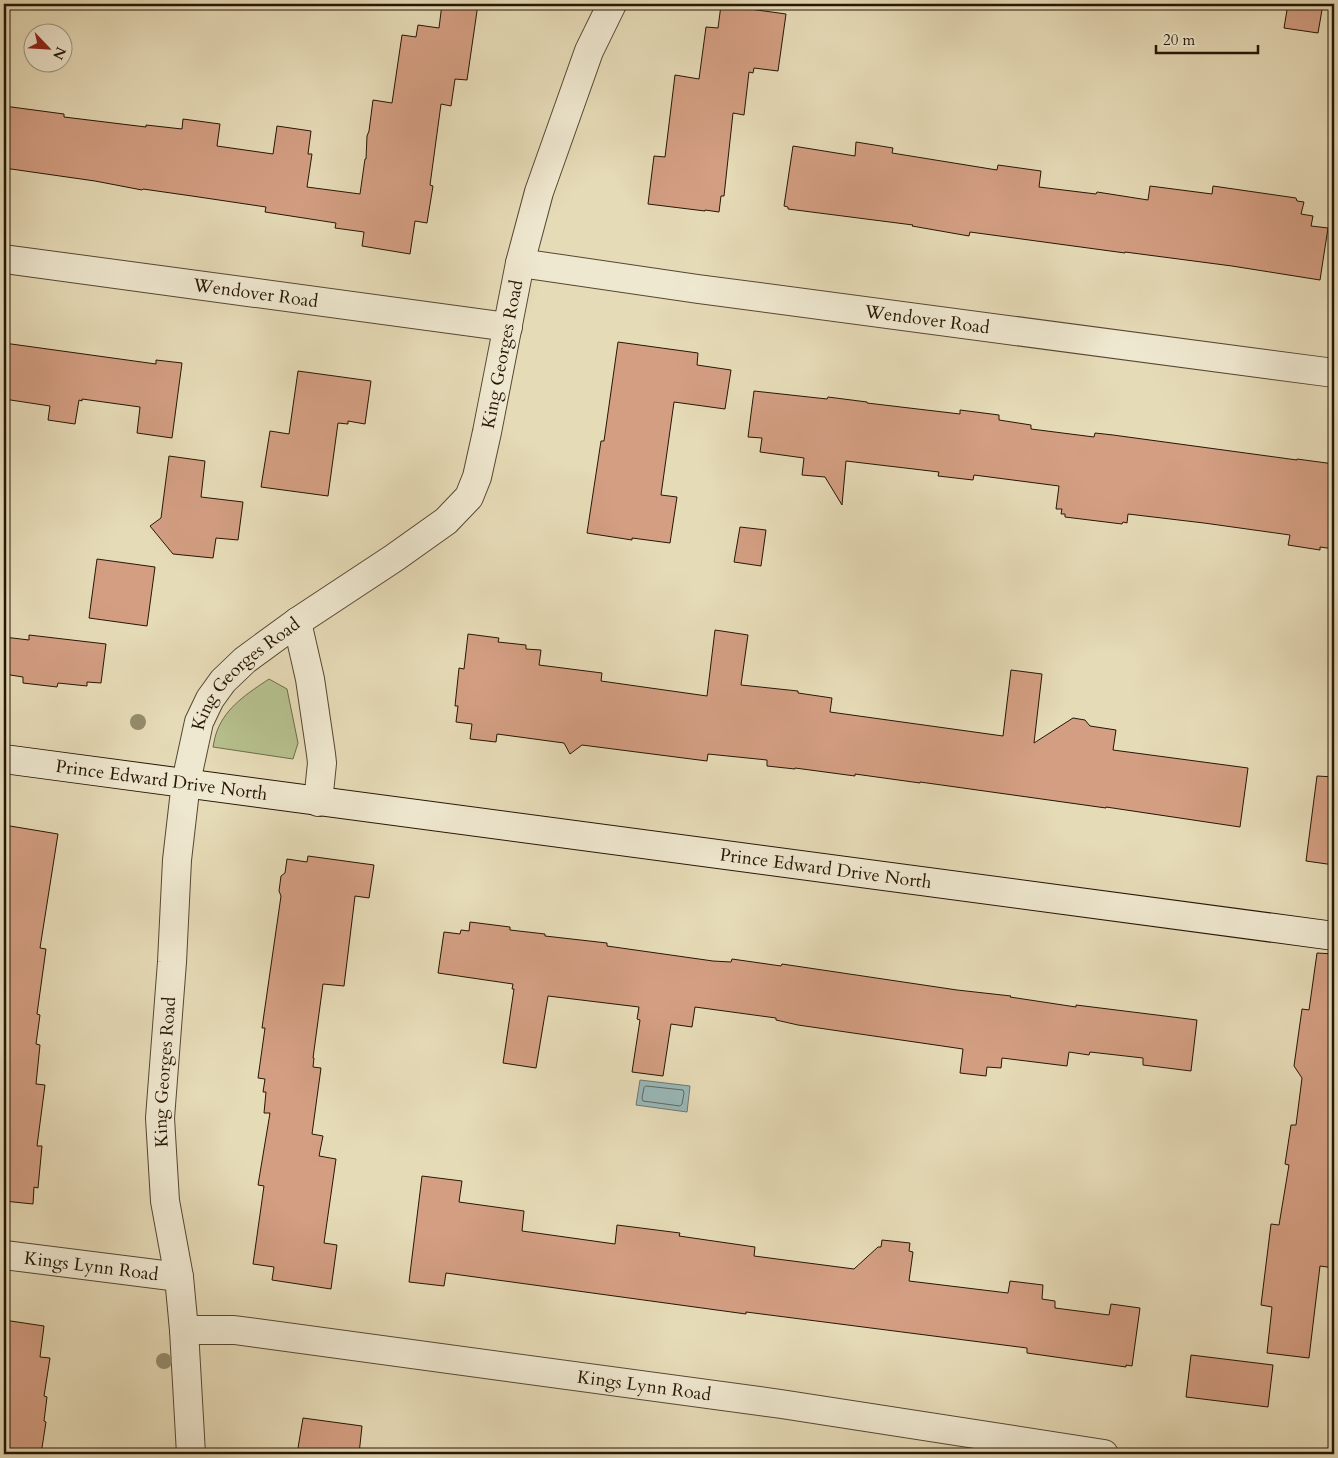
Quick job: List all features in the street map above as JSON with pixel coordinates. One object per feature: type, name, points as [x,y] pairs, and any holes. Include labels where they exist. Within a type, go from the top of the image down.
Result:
[{"type":"street","name":"King Georges Road","points":[[191,1454],[184,1330],[178,1277],[165,1201],[160,1118],[172,962],[177,860],[186,782],[199,722],[210,699],[222,681],[245,660],[297,622],[446,521],[469,497],[477,477],[520,263],[538,192],[589,51],[612,4]]},
{"type":"street","name":"Wendover Road","points":[[4,259],[508,327]]},
{"type":"street","name":"Wendover Road","points":[[520,263],[1334,373]]},
{"type":"street","points":[[297,622],[310,680],[321,754],[322,763],[318,802]]},
{"type":"street","name":"Prince Edward Drive North","points":[[4,759],[1334,936]]},
{"type":"street","name":"Kings Lynn Road","points":[[4,1255],[178,1277]]},
{"type":"street","name":"Kings Lynn Road","points":[[184,1330],[234,1330],[742,1399],[1104,1454]]},
{"type":"green space","points":[[269,679],[287,689],[298,743],[293,759],[213,747],[217,731],[226,715],[246,695]]},
{"type":"water","points":[[640,1080],[690,1086],[687,1112],[636,1105]]},
{"type":"building","points":[[442,4],[478,4],[467,80],[455,79],[451,106],[441,104],[430,185],[433,186],[427,223],[415,221],[410,254],[362,246],[364,232],[335,228],[336,223],[265,212],[266,207],[4,168],[4,106],[64,114],[64,117],[146,127],[146,125],[182,129],[183,119],[220,124],[217,146],[273,154],[277,126],[311,131],[308,154],[312,154],[307,187],[360,194],[373,100],[392,103],[402,35],[416,37],[418,25],[439,28]]},
{"type":"building","points":[[1288,4],[1323,4],[1318,33],[1284,28]]},
{"type":"building","points":[[721,5],[786,14],[778,71],[754,68],[753,73],[749,72],[744,115],[733,113],[724,196],[721,196],[719,212],[648,204],[654,156],[665,157],[675,75],[699,79],[706,27],[718,28]]},
{"type":"building","points":[[856,142],[893,148],[892,153],[997,170],[998,165],[1041,171],[1039,187],[1096,194],[1097,192],[1148,200],[1150,186],[1212,194],[1213,186],[1296,198],[1297,201],[1304,202],[1301,214],[1313,216],[1311,226],[1328,228],[1320,280],[1232,266],[970,232],[969,236],[913,225],[788,209],[788,207],[784,206],[793,146],[855,156]]},
{"type":"building","points":[[618,342],[698,353],[697,365],[731,370],[725,409],[674,402],[661,495],[677,497],[670,543],[632,538],[632,540],[587,533],[601,441],[604,441]]},
{"type":"building","points":[[4,343],[156,364],[156,360],[182,363],[172,438],[137,433],[140,407],[82,399],[82,401],[79,400],[75,424],[48,420],[50,406],[4,399]]},
{"type":"building","points":[[298,371],[371,381],[365,424],[348,421],[348,424],[338,423],[328,496],[261,487],[270,431],[289,434]]},
{"type":"building","points":[[754,391],[827,399],[828,397],[960,414],[960,410],[999,415],[999,420],[1031,425],[1031,429],[1094,437],[1095,433],[1113,435],[1334,464],[1334,549],[1320,547],[1320,550],[1288,545],[1290,535],[1204,523],[1128,514],[1127,523],[1123,522],[1122,524],[1065,517],[1065,514],[1061,514],[1062,509],[1056,509],[1059,486],[974,475],[973,480],[938,476],[939,472],[846,461],[842,505],[825,477],[802,475],[804,458],[760,452],[762,438],[748,437]]},
{"type":"building","points":[[169,456],[205,461],[201,497],[243,502],[238,540],[216,538],[213,558],[173,554],[150,526],[161,518]]},
{"type":"building","points":[[740,527],[766,530],[761,566],[734,562]]},
{"type":"building","points":[[97,559],[155,567],[147,626],[89,618]]},
{"type":"building","points":[[715,630],[748,635],[741,685],[798,691],[798,693],[832,698],[830,712],[1003,736],[1011,670],[1042,674],[1034,743],[1073,718],[1085,720],[1090,726],[1116,730],[1113,750],[1248,768],[1240,827],[920,782],[767,766],[767,760],[708,754],[707,761],[582,745],[570,754],[564,743],[497,734],[496,742],[470,739],[472,724],[456,722],[458,706],[455,706],[459,668],[464,669],[468,634],[499,638],[498,642],[526,645],[526,649],[541,650],[539,665],[602,673],[601,681],[707,696]]},
{"type":"building","points":[[29,635],[106,644],[101,683],[87,682],[87,686],[58,683],[57,687],[23,683],[23,677],[4,674],[4,637],[29,640]]},
{"type":"building","points":[[1317,776],[1334,777],[1334,865],[1306,861]]},
{"type":"building","points":[[4,825],[58,834],[40,948],[46,949],[37,1014],[40,1015],[36,1044],[40,1045],[36,1084],[45,1085],[37,1146],[42,1146],[38,1188],[34,1187],[33,1204],[4,1201]]},
{"type":"building","points":[[308,856],[374,865],[369,898],[355,896],[344,986],[323,984],[313,1058],[313,1067],[321,1068],[312,1134],[323,1136],[319,1156],[336,1159],[324,1243],[337,1245],[331,1289],[272,1280],[274,1267],[253,1264],[264,1186],[258,1185],[270,1113],[264,1113],[266,1092],[263,1092],[265,1079],[258,1078],[265,1028],[262,1028],[281,896],[279,891],[281,876],[285,873],[287,859],[307,862]]},
{"type":"building","points":[[470,922],[510,927],[510,930],[545,934],[545,936],[607,943],[607,946],[713,961],[731,962],[732,959],[781,966],[782,964],[1076,1007],[1076,1005],[1197,1020],[1191,1071],[1143,1065],[1143,1058],[1090,1052],[1089,1055],[1069,1052],[1067,1066],[1002,1058],[1001,1068],[987,1067],[986,1076],[960,1073],[963,1049],[798,1025],[776,1020],[776,1018],[695,1007],[692,1027],[671,1024],[663,1076],[632,1072],[640,1020],[637,1019],[639,1007],[548,996],[536,1068],[503,1063],[514,989],[512,989],[513,984],[438,973],[444,932],[460,934],[461,930],[469,931]]},
{"type":"building","points":[[1317,953],[1334,954],[1334,1268],[1320,1266],[1309,1358],[1267,1353],[1272,1307],[1261,1305],[1271,1224],[1279,1225],[1289,1165],[1285,1164],[1291,1125],[1296,1125],[1302,1078],[1294,1066],[1302,1009],[1309,1010]]},
{"type":"building","points":[[422,1176],[462,1181],[459,1202],[524,1211],[522,1231],[615,1244],[617,1225],[680,1233],[679,1236],[755,1247],[754,1256],[854,1269],[878,1247],[881,1247],[882,1240],[910,1243],[909,1251],[913,1252],[909,1281],[1008,1293],[1010,1281],[1043,1285],[1042,1299],[1055,1301],[1055,1308],[1109,1315],[1111,1304],[1140,1308],[1132,1366],[1126,1365],[1126,1367],[1027,1353],[1027,1348],[746,1312],[746,1314],[446,1273],[444,1286],[409,1282]]},
{"type":"building","points":[[4,1320],[44,1326],[40,1357],[50,1358],[44,1396],[47,1397],[44,1421],[46,1422],[41,1454],[4,1454]]},
{"type":"building","points":[[1191,1355],[1273,1365],[1268,1407],[1186,1397]]},
{"type":"building","points":[[303,1418],[362,1426],[359,1454],[297,1454]]}]
